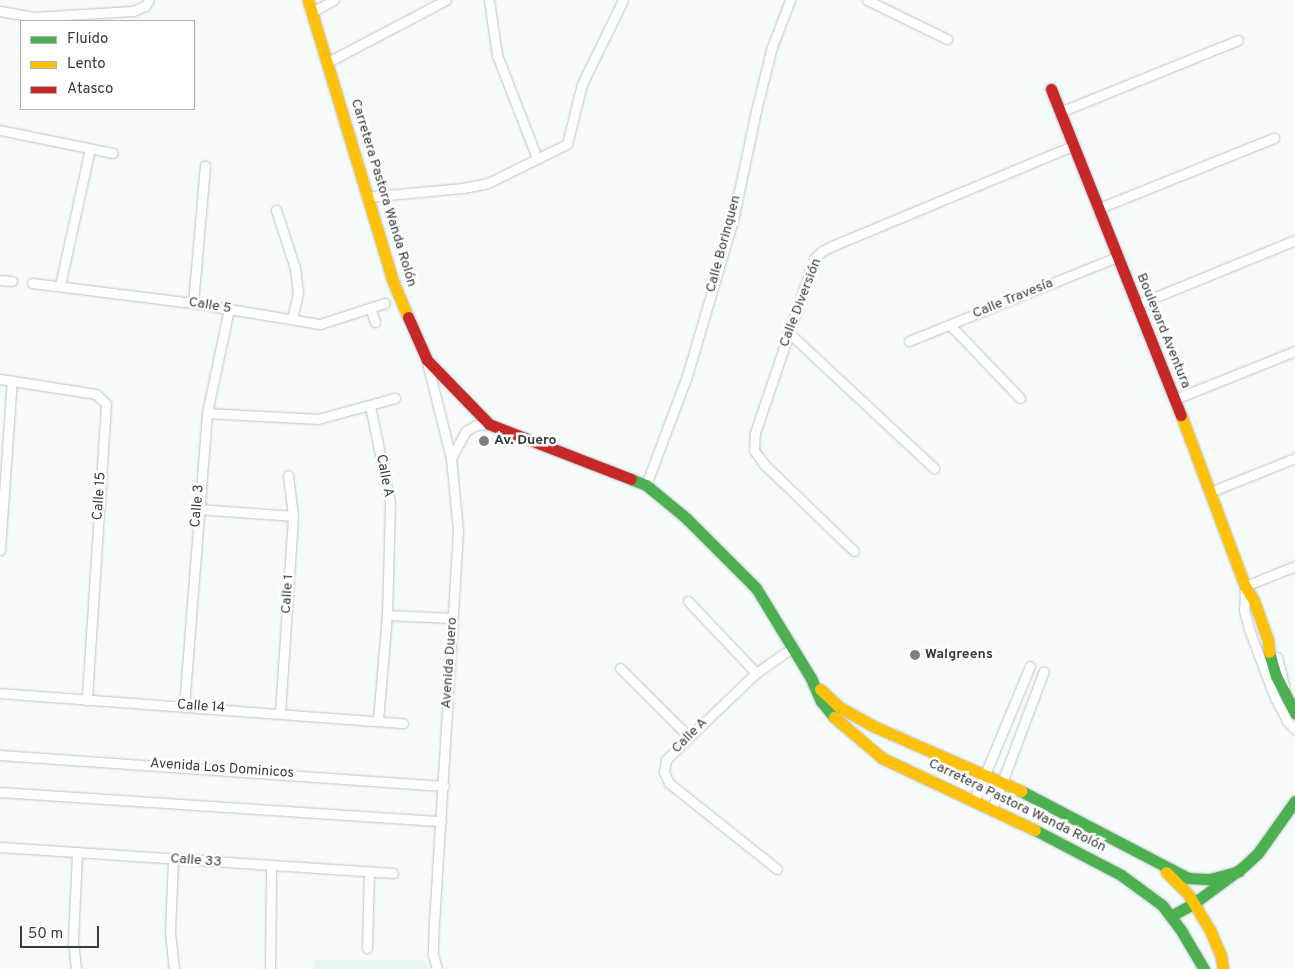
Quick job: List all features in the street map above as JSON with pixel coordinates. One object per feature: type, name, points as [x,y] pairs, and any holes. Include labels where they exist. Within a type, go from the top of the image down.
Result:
[{"type":"street","points":[[0,10],[34,18],[132,11],[145,6],[149,0]]},
{"type":"street","name":"Carretera Pastora Wanda Rolón","points":[[308,0],[392,279],[427,360],[489,424],[646,485],[686,518],[756,588],[811,678],[821,701],[837,721],[882,758],[1063,843],[1121,875],[1162,905],[1204,969]]},
{"type":"street","points":[[312,12],[334,0]]},
{"type":"street","points":[[328,62],[446,0]]},
{"type":"street","points":[[489,0],[497,55],[537,158]]},
{"type":"street","points":[[366,197],[463,188],[488,182],[569,142],[582,84],[623,0]]},
{"type":"street","name":"Calle Borinquen","points":[[646,485],[687,376],[733,220],[772,47],[790,0]]},
{"type":"street","points":[[867,0],[947,39]]},
{"type":"street","points":[[1060,112],[1238,40]]},
{"type":"street","name":"Boulevard Aventura","points":[[1051,89],[1097,209],[1175,399],[1245,586],[1254,601],[1268,640],[1268,649],[1282,693],[1287,721],[1295,730]]},
{"type":"street","points":[[0,130],[113,153]]},
{"type":"street","points":[[1097,209],[1274,138]]},
{"type":"street","name":"Calle Diversión","points":[[854,551],[764,464],[754,450],[755,433],[814,259],[822,251],[1072,146]]},
{"type":"street","points":[[60,284],[90,149]]},
{"type":"street","points":[[193,303],[206,166]]},
{"type":"street","points":[[276,210],[295,268],[298,293],[292,318]]},
{"type":"street","points":[[1136,305],[1295,240]]},
{"type":"street","name":"Calle Travesía","points":[[909,342],[1117,257]]},
{"type":"street","points":[[0,280],[12,281]]},
{"type":"street","name":"Calle 5","points":[[32,282],[60,284],[193,303],[320,324],[385,303]]},
{"type":"street","points":[[370,308],[375,322]]},
{"type":"street","name":"Calle 3","points":[[184,706],[207,413],[229,309]]},
{"type":"street","points":[[950,325],[1020,398]]},
{"type":"street","points":[[788,332],[934,468]]},
{"type":"street","points":[[1175,399],[1295,351]]},
{"type":"street","name":"Avenida Duero","points":[[427,360],[451,458],[458,531],[433,946],[436,969]]},
{"type":"street","name":"Calle 15","points":[[0,379],[96,394],[106,404],[87,700]]},
{"type":"street","points":[[0,550],[12,380]]},
{"type":"street","points":[[207,413],[318,419],[394,398]]},
{"type":"street","name":"Calle A","points":[[370,406],[390,503],[387,615],[378,720]]},
{"type":"street","points":[[451,458],[466,431],[476,425],[489,424]]},
{"type":"street","points":[[1210,492],[1295,458]]},
{"type":"street","name":"Calle 1","points":[[280,713],[293,516],[288,475]]},
{"type":"street","points":[[198,509],[293,516]]},
{"type":"street","points":[[1245,586],[1295,566]]},
{"type":"street","name":"Boulevard Aventura","points":[[1245,586],[1244,610],[1250,632],[1282,693],[1295,713]]},
{"type":"street","points":[[688,601],[756,673]]},
{"type":"street","points":[[387,615],[453,618]]},
{"type":"street","name":"Calle A","points":[[777,869],[669,783],[664,772],[666,760],[689,737],[756,673],[792,648]]},
{"type":"street","points":[[974,801],[1030,666]]},
{"type":"street","points":[[620,668],[689,737]]},
{"type":"street","points":[[992,809],[1044,671]]},
{"type":"street","name":"Carretera Pastora Wanda Rolón","points":[[811,678],[838,707],[873,726],[1003,781],[1159,865]]},
{"type":"street","name":"Calle 14","points":[[0,694],[402,723]]},
{"type":"street","name":"Avenida Los Dominicos","points":[[0,754],[444,786]]},
{"type":"street","points":[[0,792],[441,821]]},
{"type":"street","points":[[1171,916],[1194,904],[1239,871],[1258,853],[1295,801]]},
{"type":"street","name":"Calle 33","points":[[0,847],[173,860],[393,873]]},
{"type":"street","points":[[76,969],[73,939],[77,853]]},
{"type":"street","points":[[173,860],[170,932],[174,969]]},
{"type":"street","points":[[1159,865],[1188,878],[1210,879],[1239,871]]},
{"type":"street","points":[[1159,865],[1188,894],[1210,930],[1221,956],[1223,969]]},
{"type":"street","points":[[270,969],[271,866]]},
{"type":"street","points":[[367,948],[369,872]]},
{"type":"green space","points":[[313,960],[424,960],[428,969],[315,969]]},
{"type":"traffic: fast","points":[[631,479],[646,485],[686,518],[756,588],[811,678],[821,701],[834,717]]},
{"type":"traffic: fast","points":[[1269,652],[1276,676],[1295,713]]},
{"type":"traffic: fast","points":[[1021,791],[1188,878],[1210,879],[1239,871]]},
{"type":"traffic: fast","points":[[1171,916],[1194,903],[1243,867],[1258,853],[1295,801]]},
{"type":"traffic: fast","points":[[1035,830],[1121,875],[1162,905],[1182,932],[1204,969]]},
{"type":"traffic: slow","points":[[308,0],[392,279],[408,317]]},
{"type":"traffic: slow","points":[[1181,415],[1245,586],[1254,601],[1268,640],[1269,652]]},
{"type":"traffic: slow","points":[[820,689],[839,707],[873,726],[1021,791]]},
{"type":"traffic: slow","points":[[834,717],[882,758],[1035,830]]},
{"type":"traffic: slow","points":[[1166,872],[1188,894],[1210,930],[1221,956],[1223,969]]},
{"type":"traffic: jam","points":[[1051,89],[1181,415]]},
{"type":"traffic: jam","points":[[408,317],[427,360],[489,424],[631,479]]},
{"type":"place","name":"Av. Duero","points":[[484,441]]},
{"type":"place","name":"Walgreens","points":[[915,655]]}]
